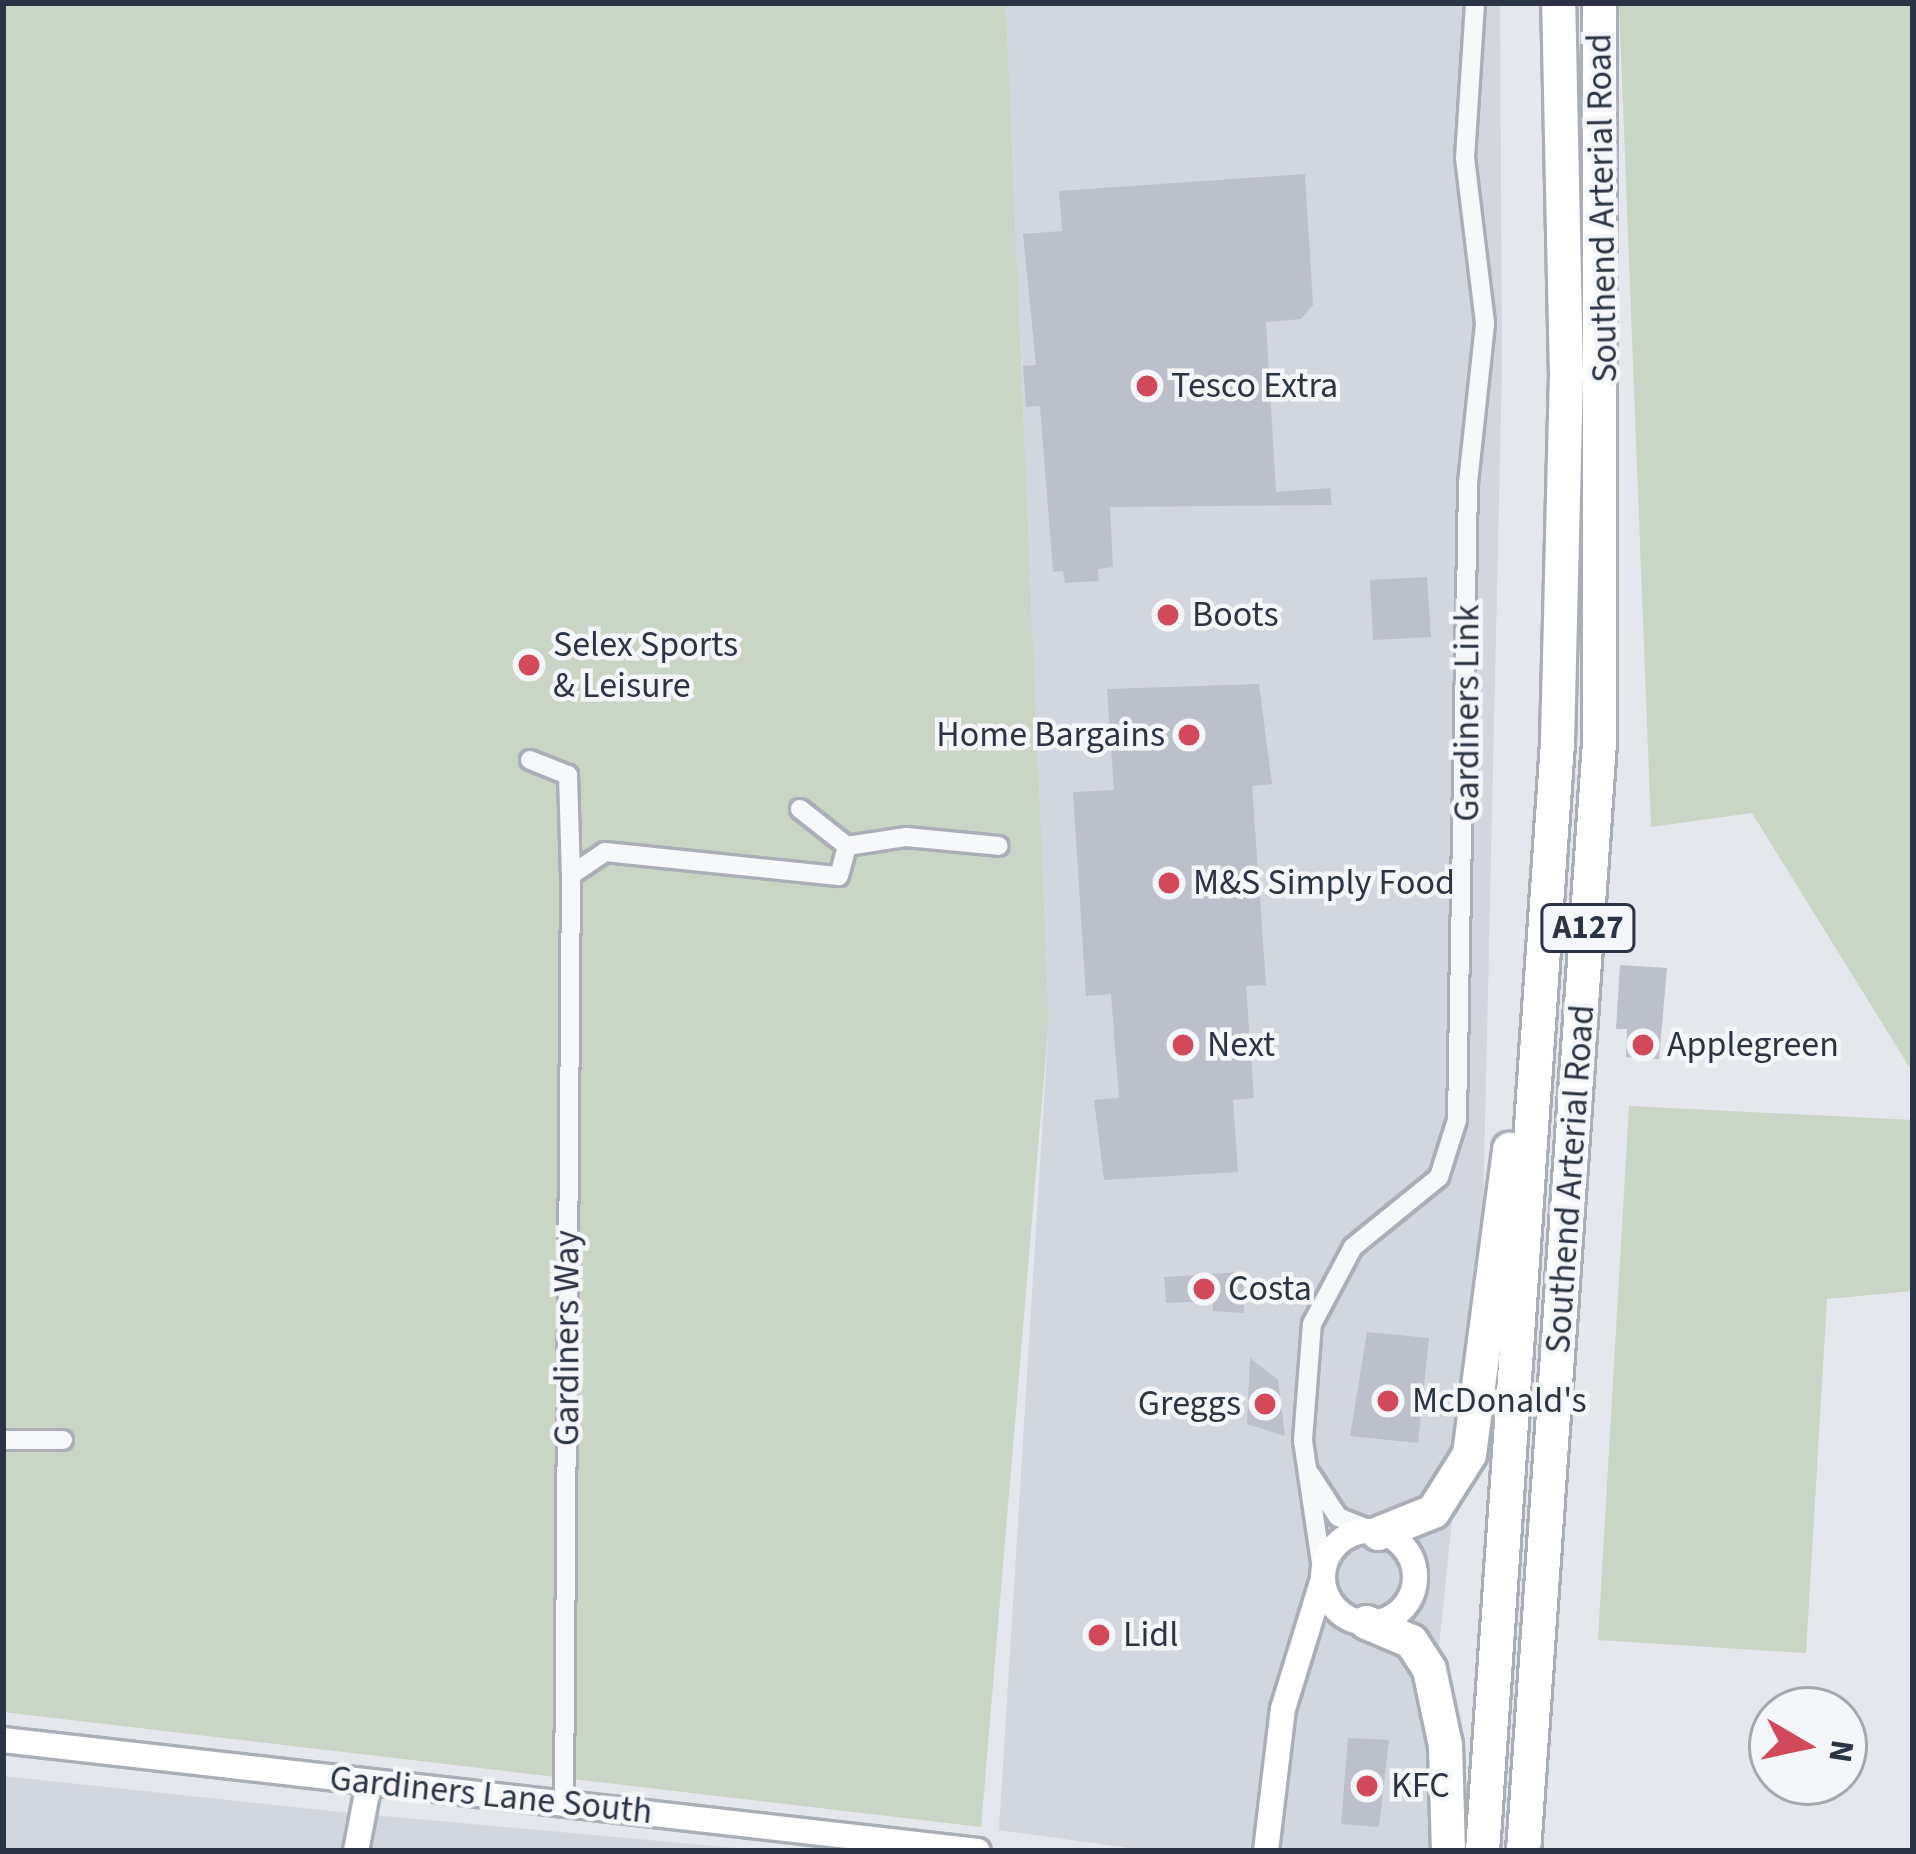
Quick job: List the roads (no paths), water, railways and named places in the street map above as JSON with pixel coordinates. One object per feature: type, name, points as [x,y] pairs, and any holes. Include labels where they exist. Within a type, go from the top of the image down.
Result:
[{"type":"highway","name":"Southend Arterial Road","points":[[1482,1851],[1557,741],[1566,376],[1558,3]]},
{"type":"highway","name":"Southend Arterial Road","points":[[1523,1851],[1599,742],[1598,3]]},
{"type":"highway","name":"A127","points":[[1378,1533],[1433,1511],[1476,1428],[1557,741]]},
{"type":"highway","name":"A127","points":[[1543,1851],[1552,1438]]},
{"type":"highway","points":[[1366,1622],[1411,1641],[1429,1669],[1445,1745],[1448,1851]]},
{"type":"street","name":"Gardiners Link","points":[[1323,1576],[1303,1440],[1319,1302],[1354,1247],[1439,1177],[1457,1120],[1468,483],[1485,323],[1465,158],[1475,3]]},
{"type":"street","name":"Gardiners Way","points":[[530,760],[568,775],[564,1802]]},
{"type":"street","points":[[800,809],[847,846],[906,837],[999,846]]},
{"type":"street","points":[[571,874],[605,852],[839,876],[847,846]]},
{"type":"street","points":[[3,1440],[63,1440]]},
{"type":"street","name":"Gardiners Link","points":[[1303,1440],[1324,1500],[1350,1525],[1378,1533]]},
{"type":"street","points":[[1266,1851],[1290,1683],[1323,1576],[1339,1541],[1378,1533],[1410,1556],[1416,1582],[1405,1606],[1326,1634],[1290,1683]]},
{"type":"street","points":[[1323,1576],[1337,1610],[1366,1622]]},
{"type":"street","name":"Gardiners Lane South","points":[[3,1740],[979,1851]]},
{"type":"street","points":[[356,1851],[369,1783]]},
{"type":"place","name":"Tesco Extra","points":[[1147,386]]},
{"type":"place","name":"Boots","points":[[1168,615]]},
{"type":"place","name":"Selex Sports & Leisure","points":[[529,665]]},
{"type":"place","name":"Home Bargains","points":[[1189,735]]},
{"type":"place","name":"M&S Simply Food","points":[[1169,883]]},
{"type":"place","name":"Next","points":[[1183,1045]]},
{"type":"place","name":"Applegreen","points":[[1643,1045]]},
{"type":"place","name":"Costa","points":[[1204,1289]]},
{"type":"place","name":"McDonald's","points":[[1388,1401]]},
{"type":"place","name":"Greggs","points":[[1265,1404]]},
{"type":"place","name":"Lidl","points":[[1099,1635]]},
{"type":"place","name":"KFC","points":[[1367,1786]]}]
